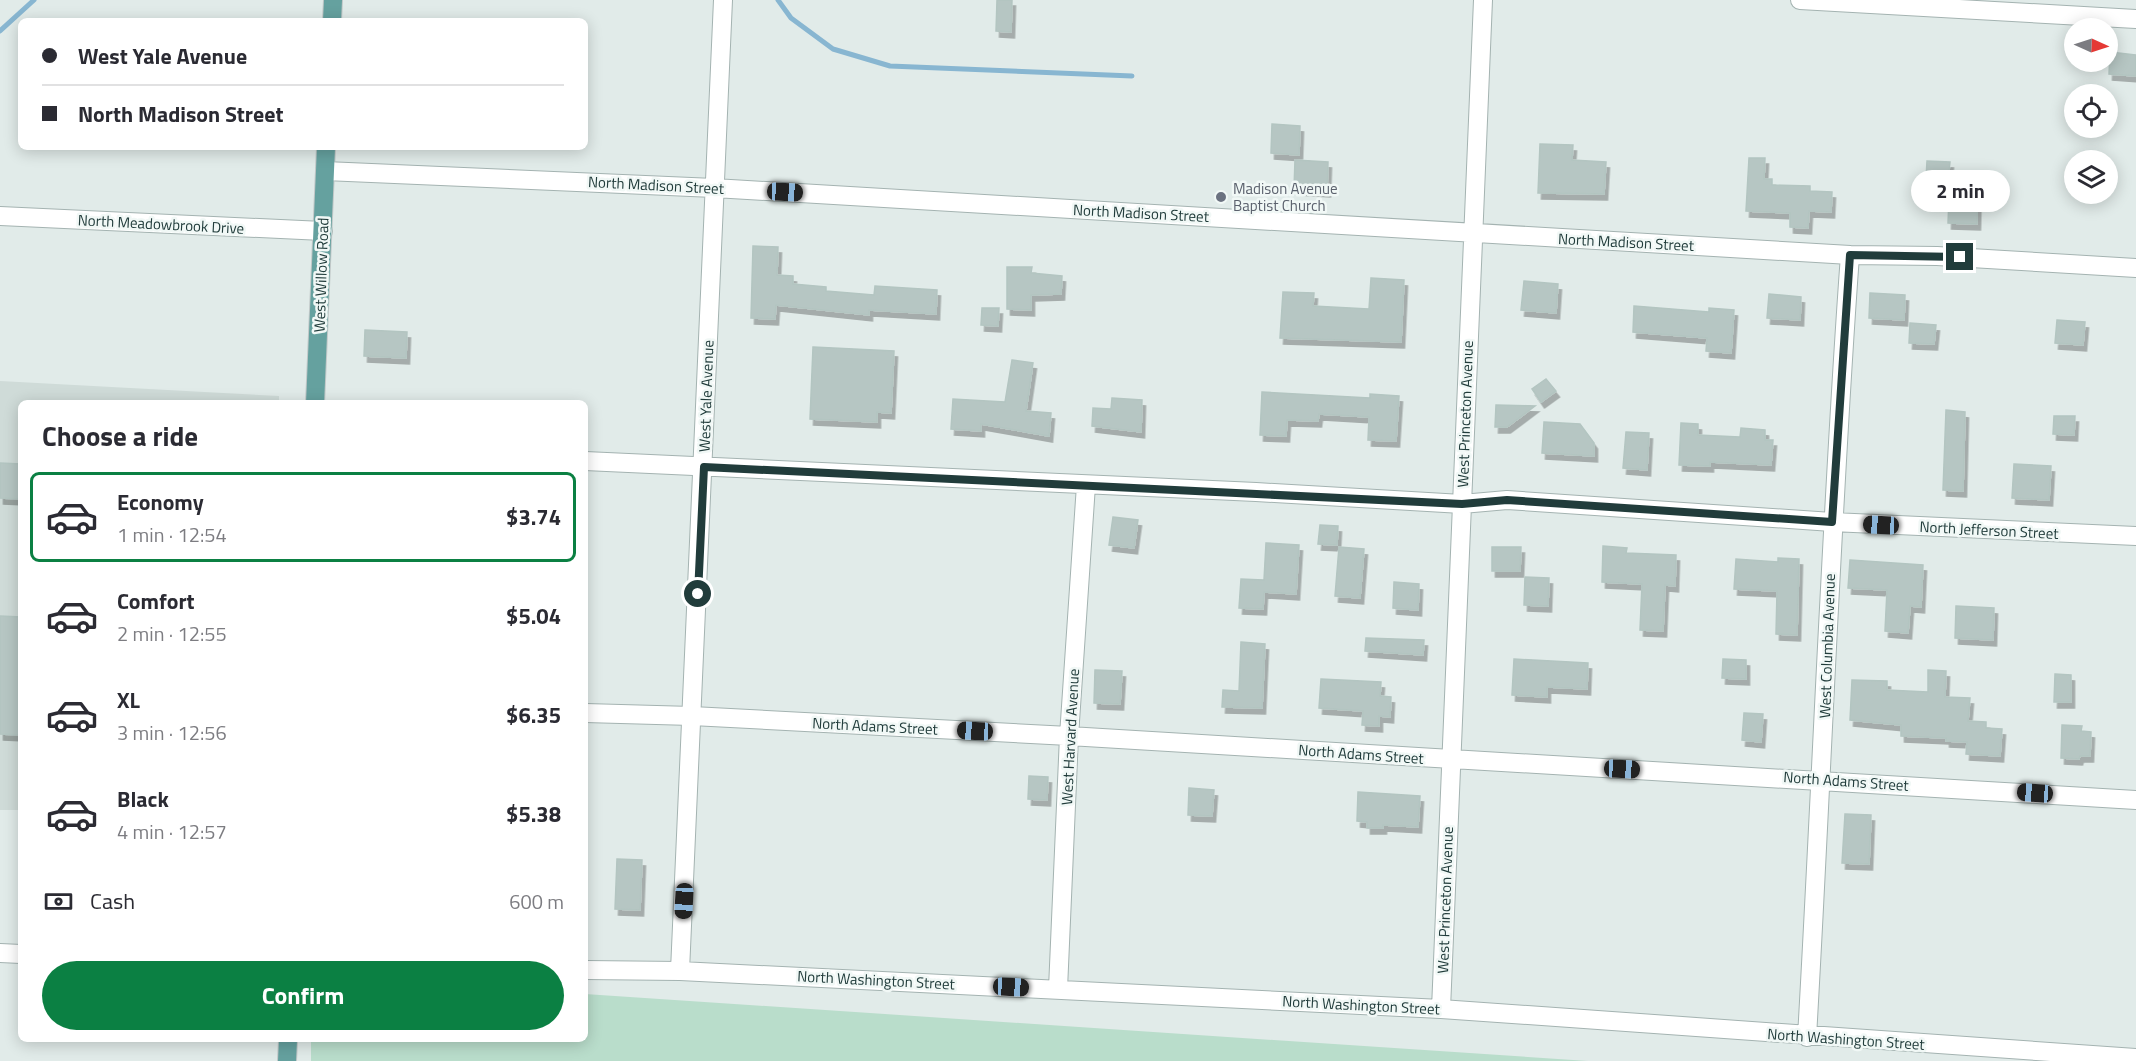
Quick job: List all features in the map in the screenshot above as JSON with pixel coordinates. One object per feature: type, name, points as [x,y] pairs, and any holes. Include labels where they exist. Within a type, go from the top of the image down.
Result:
[{"type":"main road","points":[[332,18],[333,0]]},
{"type":"main road","name":"West Willow Road","points":[[315,400],[326,150]]},
{"type":"main road","points":[[287,1061],[288,1042]]},
{"type":"street","name":"West Yale Avenue","points":[[680,971],[723,0]]},
{"type":"street","name":"West Princeton Avenue","points":[[1441,1009],[1483,0]]},
{"type":"street","points":[[1800,0],[2136,19]]},
{"type":"street","name":"North Madison Street","points":[[325,171],[714,188],[1850,255],[1937,256],[2136,268]]},
{"type":"street","name":"North Meadowbrook Drive","points":[[0,216],[323,231]]},
{"type":"street","name":"West Columbia Avenue","points":[[1807,1036],[1832,522],[1850,255]]},
{"type":"street","name":"North Jefferson Street","points":[[588,461],[1462,504],[1507,500],[1832,522],[2136,536]]},
{"type":"street","name":"West Harvard Avenue","points":[[1058,989],[1069,736],[1086,485]]},
{"type":"street","name":"North Adams Street","points":[[588,713],[692,716],[1069,736],[1821,779],[2136,800]]},
{"type":"street","points":[[0,953],[18,954]]},
{"type":"street","name":"North Washington Street","points":[[588,970],[680,971],[1441,1009],[2136,1058]]},
{"type":"shaded area","points":[[0,381],[279,396],[279,400],[18,400],[18,810],[0,810]]},
{"type":"green space","points":[[588,994],[1588,1061],[311,1061],[311,1042],[588,1042]]},
{"type":"building","points":[[997,0],[1012,0],[1011,32],[996,31]]},
{"type":"building","points":[[2118,53],[2136,55],[2136,76],[2109,74],[2109,72],[2118,72]]},
{"type":"building","points":[[1272,124],[1300,126],[1299,155],[1271,153]]},
{"type":"building","points":[[1540,144],[1573,145],[1572,160],[1606,162],[1604,194],[1538,193]]},
{"type":"building","points":[[1749,158],[1765,158],[1764,179],[1772,179],[1772,185],[1810,186],[1810,191],[1832,192],[1831,212],[1809,211],[1808,228],[1790,227],[1790,213],[1746,211]]},
{"type":"building","points":[[1295,160],[1328,162],[1327,191],[1294,189]]},
{"type":"building","points":[[1927,161],[1950,162],[1948,180],[1978,181],[1977,224],[1948,223],[1949,198],[1925,197]]},
{"type":"building","points":[[753,246],[778,247],[777,275],[793,276],[793,284],[826,287],[826,291],[874,295],[875,286],[937,290],[936,314],[869,310],[869,315],[776,305],[775,319],[751,318]]},
{"type":"building","points":[[1007,267],[1032,267],[1031,273],[1062,276],[1061,294],[1031,295],[1031,310],[1007,309]]},
{"type":"building","points":[[1371,278],[1404,280],[1401,342],[1280,338],[1283,292],[1314,293],[1313,306],[1369,309]]},
{"type":"building","points":[[1524,281],[1558,284],[1556,313],[1521,310]]},
{"type":"building","points":[[1870,293],[1905,295],[1904,320],[1869,318]]},
{"type":"building","points":[[1769,294],[1801,297],[1800,320],[1767,318]]},
{"type":"building","points":[[1634,306],[1709,312],[1709,308],[1734,310],[1731,353],[1706,351],[1707,338],[1633,332]]},
{"type":"building","points":[[982,308],[999,308],[998,326],[981,325]]},
{"type":"building","points":[[2057,320],[2085,322],[2083,345],[2055,343]]},
{"type":"building","points":[[1910,323],[1936,325],[1934,344],[1909,343]]},
{"type":"building","points":[[365,330],[407,332],[406,358],[364,356]]},
{"type":"building","points":[[813,347],[894,351],[891,413],[877,412],[877,422],[810,419]]},
{"type":"building","points":[[1012,360],[1033,363],[1026,411],[1051,413],[1049,436],[981,424],[981,431],[951,429],[953,399],[1005,402]]},
{"type":"building","points":[[1546,379],[1556,391],[1541,402],[1532,389]]},
{"type":"building","points":[[1262,392],[1370,398],[1370,394],[1399,396],[1396,441],[1368,440],[1369,417],[1319,414],[1318,421],[1287,420],[1286,436],[1260,435]]},
{"type":"building","points":[[1112,398],[1142,400],[1141,432],[1092,426],[1093,408],[1111,409]]},
{"type":"building","points":[[1496,405],[1535,406],[1507,427],[1495,427]]},
{"type":"building","points":[[1946,410],[1965,412],[1963,491],[1943,490]]},
{"type":"building","points":[[2054,416],[2075,416],[2074,435],[2053,434]]},
{"type":"building","points":[[1544,422],[1580,424],[1594,443],[1594,456],[1542,453]]},
{"type":"building","points":[[1681,423],[1698,424],[1698,435],[1740,437],[1741,428],[1765,430],[1765,440],[1773,440],[1771,465],[1710,462],[1710,466],[1679,465]]},
{"type":"building","points":[[1626,432],[1649,433],[1647,470],[1623,468]]},
{"type":"building","points":[[0,463],[18,464],[18,499],[0,498]]},
{"type":"building","points":[[2014,464],[2051,466],[2049,500],[2012,498]]},
{"type":"building","points":[[1113,517],[1138,520],[1134,548],[1109,545]]},
{"type":"building","points":[[1320,525],[1338,526],[1337,545],[1318,544]]},
{"type":"building","points":[[1266,543],[1299,545],[1296,594],[1264,592],[1263,609],[1239,608],[1241,579],[1264,580]]},
{"type":"building","points":[[1603,546],[1627,548],[1626,553],[1676,555],[1675,586],[1665,585],[1663,631],[1640,630],[1642,584],[1602,582]]},
{"type":"building","points":[[1339,547],[1364,549],[1360,598],[1335,596]]},
{"type":"building","points":[[1492,547],[1521,547],[1520,571],[1492,571]]},
{"type":"building","points":[[1778,558],[1799,559],[1797,635],[1776,634],[1777,591],[1734,589],[1736,559],[1778,562]]},
{"type":"building","points":[[1850,560],[1923,565],[1921,607],[1910,606],[1908,633],[1885,631],[1887,590],[1848,588]]},
{"type":"building","points":[[1525,577],[1549,578],[1548,606],[1524,605]]},
{"type":"building","points":[[1394,582],[1419,584],[1418,610],[1393,608]]},
{"type":"building","points":[[1956,606],[1994,608],[1993,640],[1955,638]]},
{"type":"building","points":[[0,616],[18,617],[18,735],[0,734]]},
{"type":"building","points":[[1366,638],[1424,640],[1423,655],[1365,651]]},
{"type":"building","points":[[1241,642],[1265,644],[1262,708],[1222,707],[1223,690],[1239,691]]},
{"type":"building","points":[[1514,659],[1588,663],[1587,689],[1547,687],[1547,697],[1512,695]]},
{"type":"building","points":[[1723,659],[1746,660],[1746,679],[1722,678]]},
{"type":"building","points":[[1095,670],[1122,671],[1120,704],[1094,703]]},
{"type":"building","points":[[1928,670],[1946,671],[1945,697],[1970,698],[1968,721],[1986,722],[1986,728],[2002,729],[2000,756],[1966,754],[1967,742],[1946,741],[1946,738],[1901,736],[1901,725],[1850,720],[1852,680],[1887,681],[1887,690],[1928,692]]},
{"type":"building","points":[[2055,674],[2071,675],[2071,702],[2054,702]]},
{"type":"building","points":[[1321,679],[1381,682],[1380,696],[1391,697],[1390,717],[1379,716],[1379,726],[1362,725],[1363,711],[1319,708]]},
{"type":"building","points":[[1744,713],[1763,714],[1761,742],[1742,740]]},
{"type":"building","points":[[2062,725],[2082,726],[2081,731],[2091,732],[2090,756],[2080,756],[2079,759],[2061,758]]},
{"type":"building","points":[[1029,776],[1048,777],[1047,800],[1028,799]]},
{"type":"building","points":[[1189,788],[1214,790],[1212,816],[1188,815]]},
{"type":"building","points":[[1358,792],[1420,796],[1418,827],[1383,825],[1383,828],[1367,828],[1367,822],[1357,821]]},
{"type":"building","points":[[1845,814],[1871,815],[1869,864],[1842,863]]},
{"type":"building","points":[[617,859],[642,860],[640,910],[615,909]]},
{"type":"waterway","points":[[0,31],[34,0]]},
{"type":"waterway","points":[[778,0],[791,18],[833,49],[890,66],[1132,76]]},
{"type":"place","name":"Madison Avenue Baptist Church","points":[[1221,197]]},
{"type":"route","points":[[698,594],[704,467],[1256,492],[1462,504],[1507,500],[1832,522],[1850,255],[1960,257]]}]
